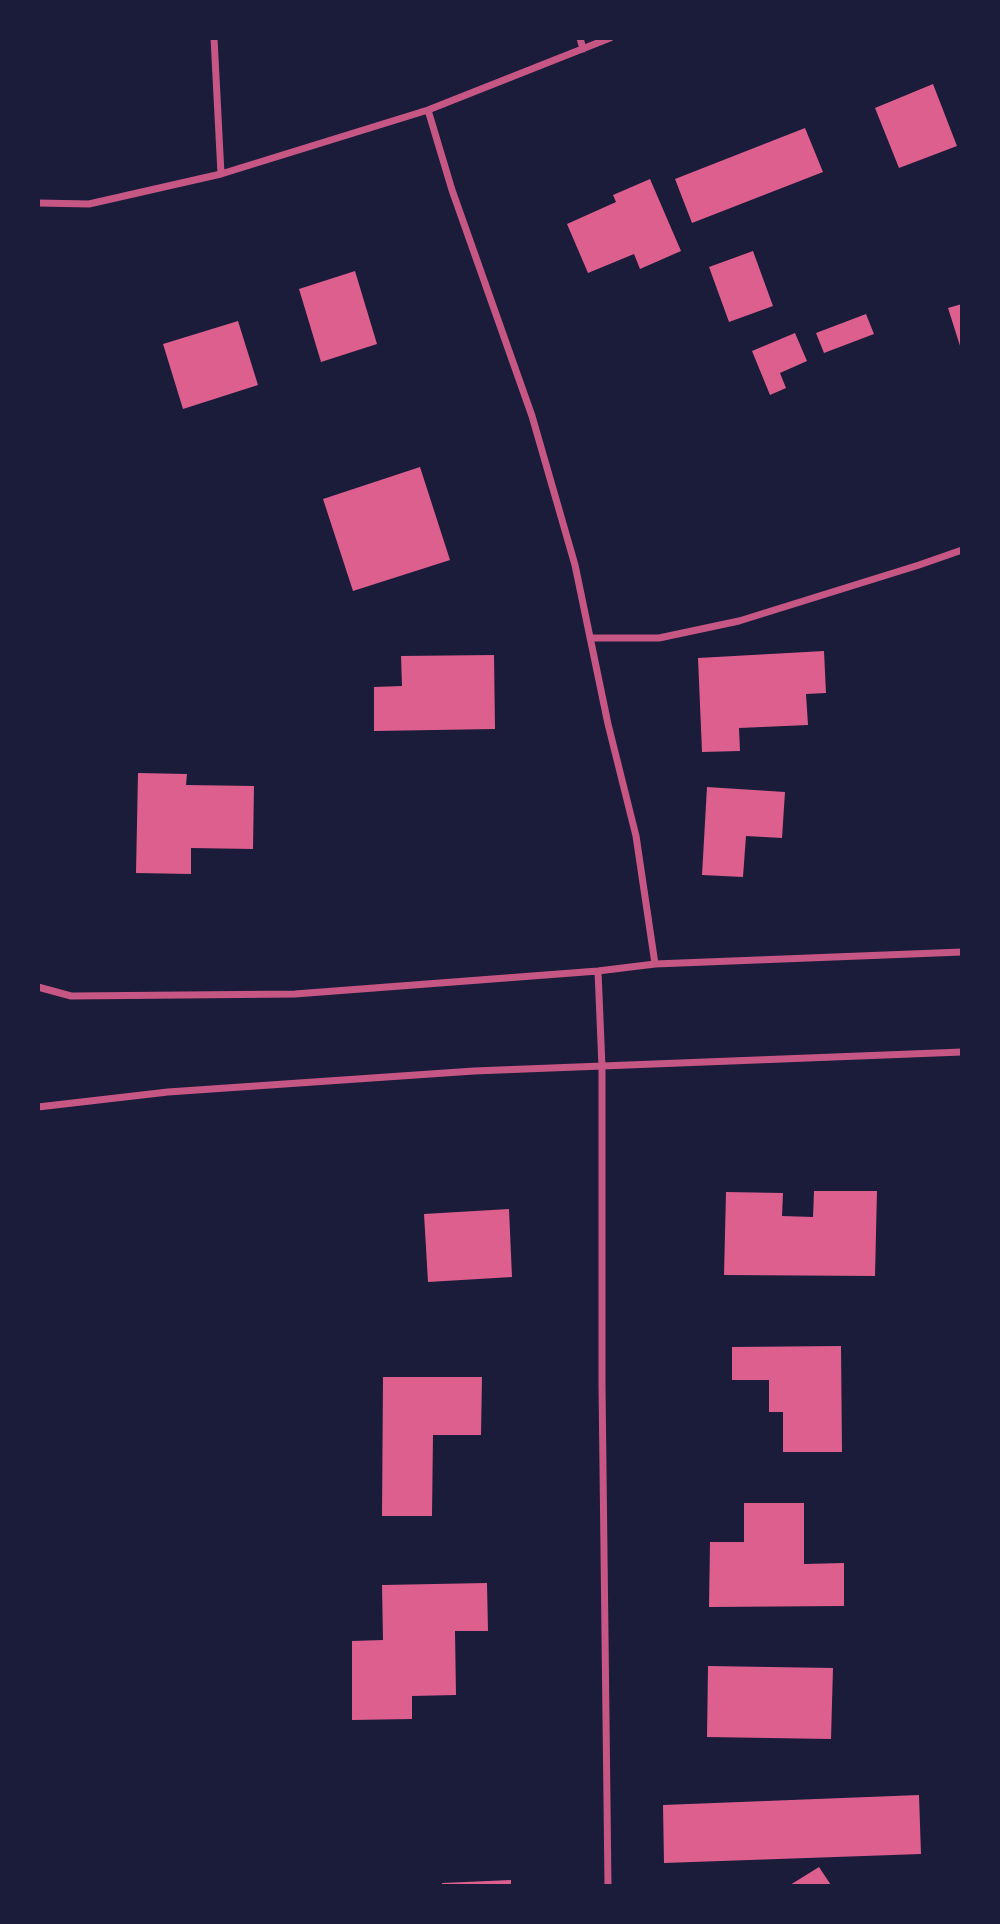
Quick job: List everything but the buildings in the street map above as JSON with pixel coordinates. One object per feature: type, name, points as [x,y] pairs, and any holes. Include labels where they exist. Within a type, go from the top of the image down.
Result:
[{"type":"street","points":[[214,38],[221,174]]},
{"type":"street","points":[[580,38],[583,49]]},
{"type":"street","points":[[38,203],[89,204],[221,174],[428,110],[610,38]]},
{"type":"street","points":[[428,110],[452,190],[532,416],[575,565],[608,724],[636,836],[655,964]]},
{"type":"street","points":[[590,638],[659,638],[739,621],[961,550]]},
{"type":"street","points":[[38,987],[71,996],[295,994],[598,971],[655,964],[961,952]]},
{"type":"street","points":[[598,971],[608,1885]]},
{"type":"street","points":[[38,1107],[181,1091],[474,1070],[961,1052]]}]
